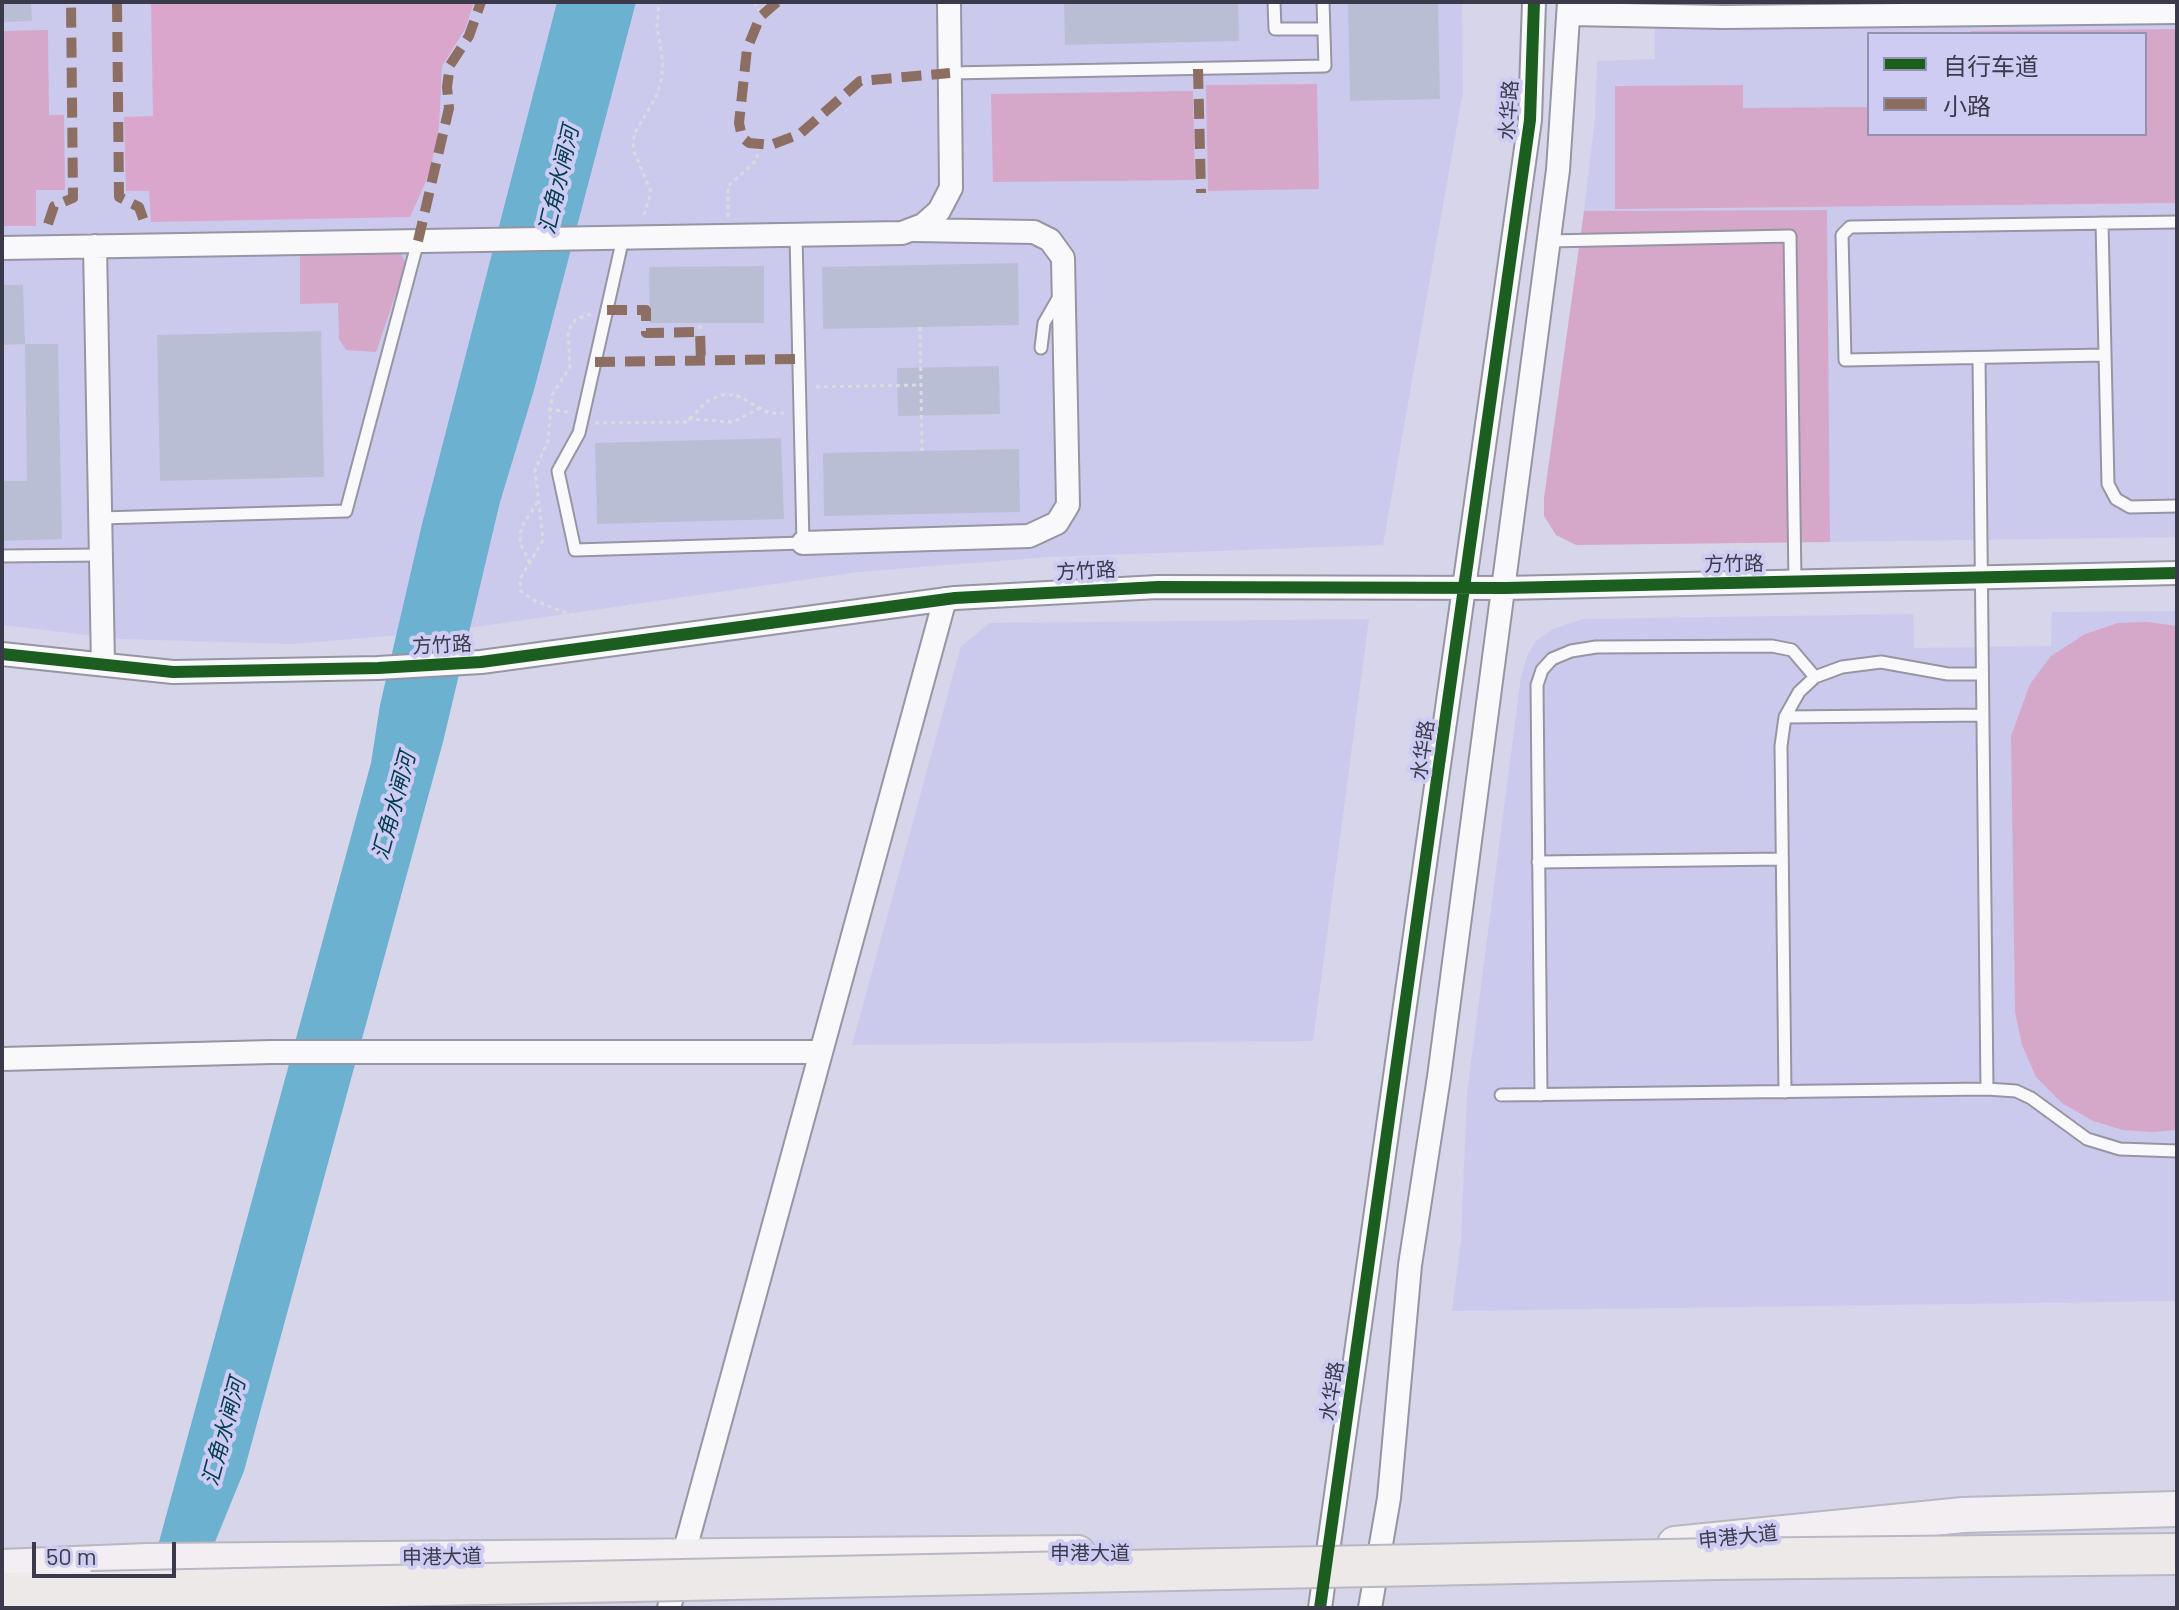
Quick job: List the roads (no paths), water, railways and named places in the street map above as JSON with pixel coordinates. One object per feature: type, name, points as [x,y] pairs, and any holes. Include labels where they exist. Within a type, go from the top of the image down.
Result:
[{"type":"highway","points":[[2,1593],[1700,1560],[2177,1554]]},
{"type":"main road","name":"申港大道","points":[[2,1567],[148,1561],[685,1554],[1327,1552],[1661,1545],[1963,1515],[2177,1509]]},
{"type":"street","points":[[914,230],[939,211],[951,188],[949,2]]},
{"type":"street","name":"水华路","points":[[1320,1608],[1333,1502],[1359,1353],[1530,120],[1534,2]]},
{"type":"street","points":[[1370,1608],[1389,1498],[1410,1265],[1439,1077],[1549,241],[1570,8],[2177,12]]},
{"type":"street","points":[[2,248],[796,236],[888,234],[914,230],[1034,232],[1050,240],[1063,258],[1068,505],[1057,523],[1029,536],[803,543]]},
{"type":"street","points":[[95,246],[103,664]]},
{"type":"street","name":"方竹路","points":[[2,654],[173,672],[378,668],[481,662],[945,599],[1158,587],[1505,588],[2177,573]]},
{"type":"street","points":[[669,1608],[945,599]]},
{"type":"street","points":[[2,1059],[271,1052],[820,1052]]},
{"type":"lane","points":[[1274,2],[1275,29],[1324,29]]},
{"type":"lane","points":[[950,73],[1325,66],[1323,2]]},
{"type":"lane","points":[[2104,355],[1845,360],[1842,235],[1850,227],[2177,222]]},
{"type":"lane","points":[[2102,223],[2108,484],[2116,499],[2130,507],[2177,506]]},
{"type":"lane","points":[[630,238],[581,423],[558,471],[575,550],[803,543],[796,236]]},
{"type":"lane","points":[[1549,241],[1790,236],[1795,583]]},
{"type":"lane","points":[[100,518],[346,511],[418,241]]},
{"type":"lane","points":[[1041,348],[1044,323],[1063,292]]},
{"type":"lane","points":[[1979,358],[1987,1089]]},
{"type":"lane","points":[[2,556],[101,555]]},
{"type":"lane","points":[[1541,1095],[1537,685],[1542,670],[1552,659],[1596,647],[1772,646],[1792,650],[1815,677]]},
{"type":"lane","points":[[1785,1092],[1781,746],[1785,717],[1799,692],[1815,677],[1842,667],[1881,662],[1948,674],[1982,674]]},
{"type":"lane","points":[[1785,717],[1983,715]]},
{"type":"lane","points":[[1538,862],[1782,859]]},
{"type":"lane","points":[[1501,1095],[2016,1091],[2031,1098],[2087,1139],[2120,1149],[2177,1151]]},
{"type":"water","name":"汇角水闸河","points":[[557,2],[636,2],[534,390],[500,502],[443,742],[244,1471],[215,1542],[198,1608],[141,1608],[371,763],[380,705],[422,524]]}]
